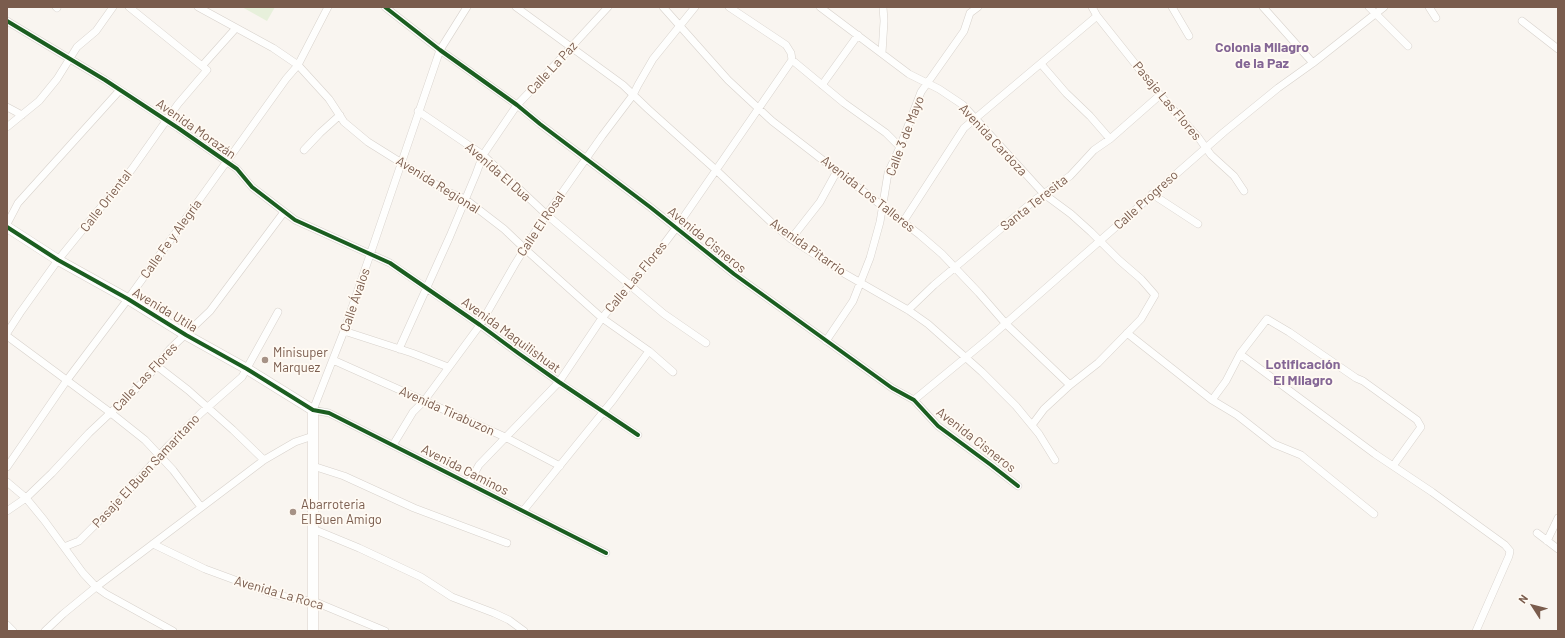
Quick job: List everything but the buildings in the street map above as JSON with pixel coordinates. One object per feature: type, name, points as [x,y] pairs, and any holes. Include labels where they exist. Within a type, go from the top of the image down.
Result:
[{"type":"street","points":[[7,127],[39,101],[57,80],[77,47],[96,31],[113,7]]},
{"type":"street","points":[[128,7],[205,68]]},
{"type":"street","name":"Avenida Regional","points":[[198,7],[207,9],[236,28],[273,48],[298,65],[330,99],[344,122],[368,142],[448,192],[466,199],[504,229],[525,250],[602,318],[649,351],[673,372]]},
{"type":"street","name":"Calle Fe y Alegría","points":[[7,467],[67,380],[128,299],[286,79],[298,65],[328,7]]},
{"type":"street","name":"Avenida Cisneros","points":[[385,7],[440,50],[517,105],[650,207],[734,274],[892,388],[914,400],[938,426],[970,448],[1018,486]]},
{"type":"street","name":"Calle Ávalos","points":[[313,631],[313,410],[344,331],[440,50],[467,7]]},
{"type":"street","name":"Avenida Pitarrio","points":[[516,7],[623,85],[773,224],[792,239],[860,283],[908,310],[928,324],[966,357],[1016,406],[1032,425],[1055,460]]},
{"type":"street","name":"Calle La Paz","points":[[399,349],[466,199],[482,155],[517,105],[540,82],[608,7]]},
{"type":"street","name":"Avenida Los Talleres","points":[[663,7],[728,80],[772,121],[813,151],[942,254],[979,292],[1006,324],[1070,385]]},
{"type":"street","name":"Calle El Rosal","points":[[392,445],[413,412],[424,400],[480,325],[515,264],[586,159],[634,95],[638,85],[653,60],[679,25],[695,7]]},
{"type":"street","points":[[729,7],[786,45],[791,52],[792,60],[822,85],[880,128],[900,147]]},
{"type":"street","points":[[882,53],[884,21],[883,7]]},
{"type":"street","name":"Calle 3 de Mayo","points":[[826,341],[853,301],[870,258],[880,222],[888,173],[900,147],[921,92],[964,31],[971,10],[978,7]]},
{"type":"street","name":"Pasaje Las Flores","points":[[1094,7],[1097,16],[1160,95],[1211,155],[1234,176],[1244,191]]},
{"type":"street","points":[[1172,7],[1189,36]]},
{"type":"street","points":[[1263,7],[1313,63]]},
{"type":"street","points":[[1369,7],[1408,46]]},
{"type":"street","name":"Calle Progreso","points":[[914,400],[1006,324],[1152,194],[1268,96],[1313,63],[1384,7]]},
{"type":"street","points":[[1429,7],[1436,18]]},
{"type":"street","name":"Avenida Cardoza","points":[[822,8],[909,74],[939,89],[963,105],[1044,194],[1071,214],[1141,279],[1155,295],[1141,319],[1127,333]]},
{"type":"street","points":[[903,222],[964,128],[1097,16]]},
{"type":"street","name":"Avenida Morazán","points":[[7,21],[120,90],[237,169],[252,187],[295,220],[371,254]]},
{"type":"street","points":[[1522,21],[1558,49]]},
{"type":"street","name":"Calle Oriental","points":[[7,335],[20,313],[58,260],[132,169],[166,120],[236,28]]},
{"type":"street","points":[[822,85],[858,35]]},
{"type":"street","name":"Calle Las Flores","points":[[469,483],[479,465],[559,382],[602,318],[676,228],[792,60]]},
{"type":"street","points":[[1041,64],[1066,93],[1090,116],[1110,139]]},
{"type":"street","points":[[7,226],[18,203],[120,90]]},
{"type":"street","name":"Santa Teresita","points":[[908,310],[954,267],[1044,194],[1070,176],[1094,150],[1110,139],[1160,95]]},
{"type":"street","points":[[7,107],[22,116]]},
{"type":"street","name":"Avenida El Dua","points":[[418,112],[482,155],[547,215],[664,314],[706,343]]},
{"type":"street","points":[[304,150],[340,115]]},
{"type":"street","points":[[792,239],[820,202],[837,171]]},
{"type":"street","points":[[1152,194],[1198,224]]},
{"type":"street","name":"Calle Las Flores","points":[[7,511],[26,498],[89,433],[140,385],[158,366],[170,349],[210,311],[284,212]]},
{"type":"street","name":"Avenida Utila","points":[[7,226],[58,260],[128,299],[186,335],[247,369],[313,410]]},
{"type":"street","name":"Avenida Maquilishuat","points":[[371,254],[390,264],[427,288],[559,382],[638,435]]},
{"type":"street","name":"Pasaje El Buen Samaritano","points":[[64,547],[79,541],[102,519],[159,456],[207,407],[242,377],[278,312]]},
{"type":"street","points":[[1212,400],[1226,381],[1240,354],[1267,319],[1289,332],[1356,378],[1364,381],[1417,420],[1421,427],[1393,466]]},
{"type":"street","points":[[344,331],[399,349],[448,368]]},
{"type":"street","points":[[1032,425],[1044,409],[1070,385],[1098,363],[1127,333],[1212,400],[1237,415],[1274,444],[1301,455],[1374,514]]},
{"type":"street","points":[[7,335],[111,413],[144,440],[178,476],[201,507]]},
{"type":"street","points":[[524,511],[604,412],[649,351]]},
{"type":"street","points":[[1240,354],[1325,418],[1432,492],[1505,545],[1510,551],[1509,556],[1476,631]]},
{"type":"street","name":"Avenida Tirabuzon","points":[[333,360],[505,437],[560,466]]},
{"type":"street","points":[[158,366],[207,407],[264,460]]},
{"type":"street","name":"Avenida Caminos","points":[[313,410],[329,413],[606,553]]},
{"type":"street","points":[[45,631],[96,587],[264,460],[295,442],[313,436]]},
{"type":"street","points":[[313,466],[344,476],[414,508],[507,543]]},
{"type":"street","points":[[7,482],[26,498],[83,573],[96,587],[173,631]]},
{"type":"street","points":[[1547,541],[1558,518]]},
{"type":"street","points":[[313,529],[359,548],[421,577],[452,597],[504,618],[524,631]]},
{"type":"street","points":[[1537,533],[1558,549]]},
{"type":"street","name":"Avenida La Roca","points":[[153,544],[205,570],[273,594],[313,601],[385,631]]},
{"type":"street","points":[[7,625],[13,631]]},
{"type":"green space","points":[[242,7],[275,7],[267,21]]},
{"type":"cycle path","points":[[385,7],[440,50],[517,105],[650,207],[734,274],[892,388],[914,400],[938,426],[1018,486]]},
{"type":"cycle path","points":[[7,21],[105,80],[178,128],[237,169],[252,187],[295,220],[390,263],[559,382],[638,435]]},
{"type":"cycle path","points":[[7,227],[58,260],[128,299],[186,335],[247,369],[313,410],[329,413],[606,553]]},
{"type":"place","name":"Minisuper Marquez","points":[[265,360]]},
{"type":"place","name":"Abarroteria El Buen Amigo","points":[[293,512]]},
{"type":"district","name":"Colonia Milagro de la Paz","points":[[1262,56]]},
{"type":"district","name":"Lotificación El Milagro","points":[[1303,372]]}]
